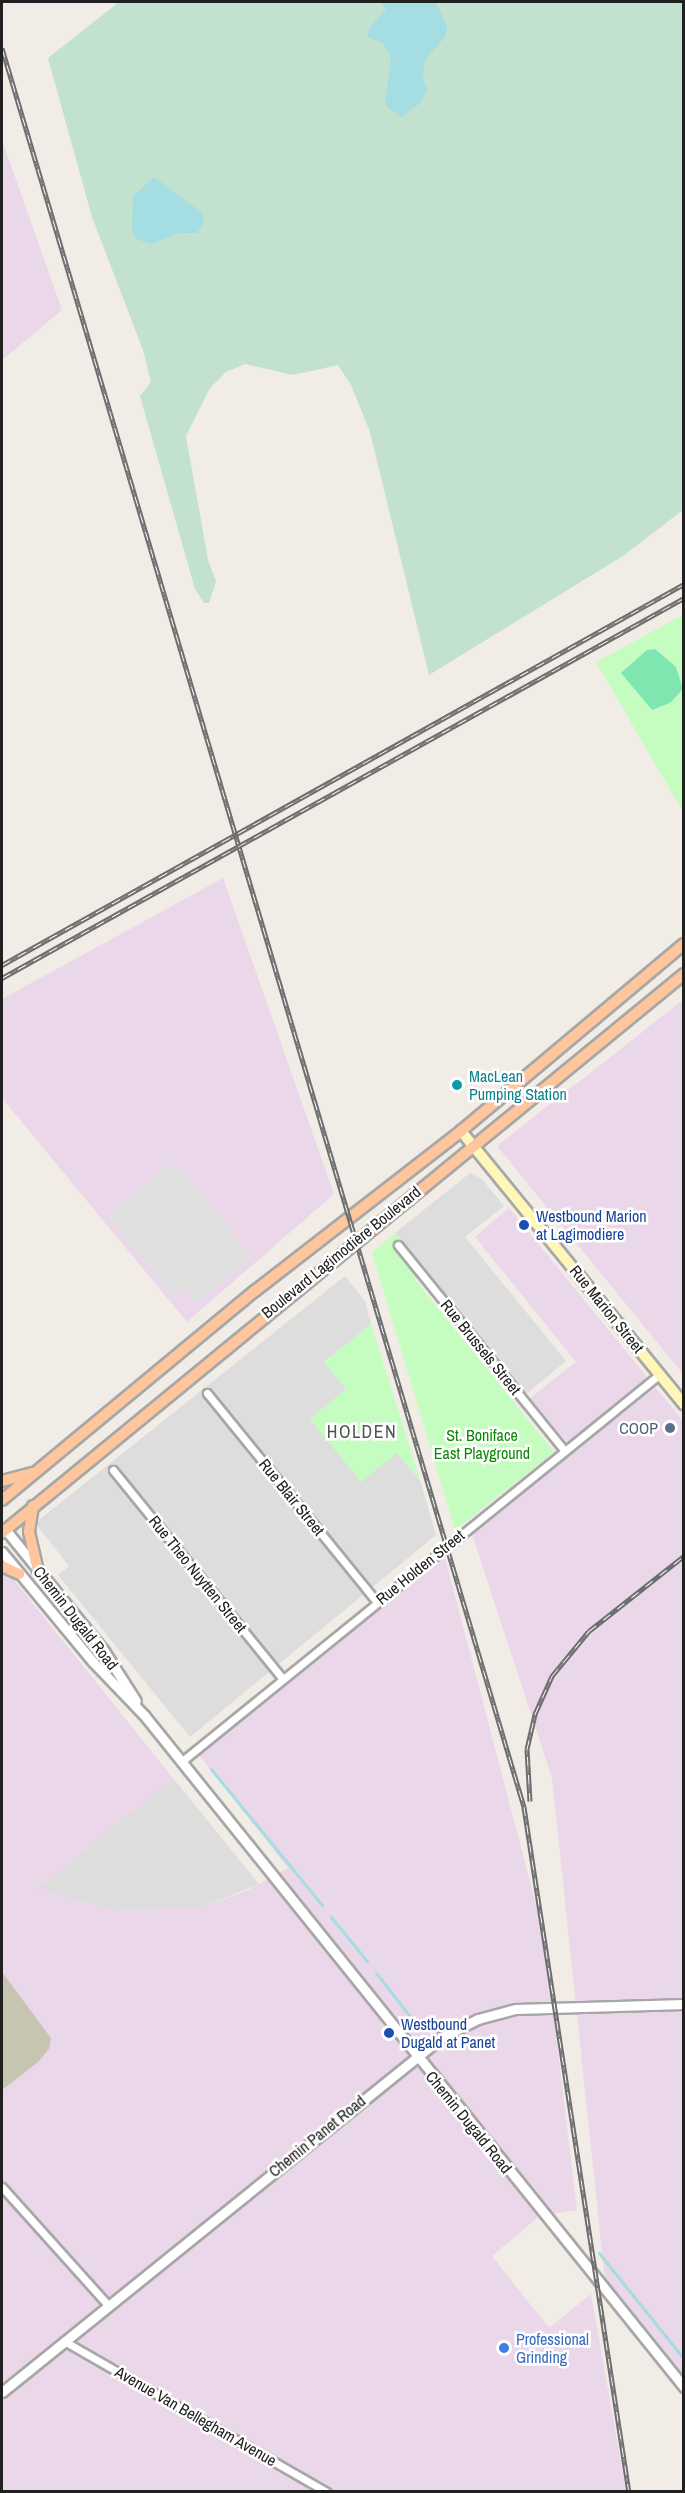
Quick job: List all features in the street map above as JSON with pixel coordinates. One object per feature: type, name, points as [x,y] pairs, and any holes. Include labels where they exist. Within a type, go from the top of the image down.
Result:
[{"type":"main road","name":"Boulevard Lagimodière Boulevard","points":[[2,1500],[246,1298],[461,1131],[684,944]]},
{"type":"main road","name":"Boulevard Lagimodière Boulevard","points":[[3,1529],[684,974]]},
{"type":"main road","name":"Rue Marion Street","points":[[461,1131],[684,1404]]},
{"type":"main road","points":[[2,1481],[35,1472]]},
{"type":"main road","points":[[33,1506],[28,1532],[38,1570]]},
{"type":"main road","points":[[2,1566],[19,1574]]},
{"type":"street","name":"Rue Brussels Street","points":[[398,1245],[564,1450]]},
{"type":"street","name":"Rue Holden Street","points":[[181,1762],[660,1374]]},
{"type":"street","name":"Rue Blair Street","points":[[207,1393],[377,1602]]},
{"type":"street","name":"Rue Theo Nuytten Street","points":[[113,1470],[284,1679]]},
{"type":"street","name":"Chemin Dugald Road","points":[[3,1529],[104,1651],[144,1715]]},
{"type":"street","name":"Chemin Dugald Road","points":[[2,1552],[93,1662],[144,1715],[415,2056],[684,2387]]},
{"type":"street","name":"Chemin Panet Road","points":[[2,2392],[415,2056],[442,2037],[478,2019],[516,2009],[684,2004]]},
{"type":"street","points":[[2,2187],[108,2305]]},
{"type":"street","name":"Avenue Van Bellegham Avenue","points":[[64,2341],[327,2492]]},
{"type":"shaded area","points":[[2,140],[62,310],[2,360]]},
{"type":"shaded area","points":[[223,878],[334,1194],[187,1322],[2,1098],[2,999]]},
{"type":"shaded area","points":[[683,1000],[683,1374],[497,1146]]},
{"type":"shaded area","points":[[175,1161],[253,1258],[196,1304],[184,1289],[173,1298],[107,1216]]},
{"type":"shaded area","points":[[470,1173],[482,1179],[504,1206],[465,1237],[566,1361],[526,1394],[395,1233]]},
{"type":"shaded area","points":[[509,1208],[683,1421],[683,2378],[605,2281],[552,1778],[472,1534],[574,1451],[530,1398],[576,1362],[475,1237]]},
{"type":"shaded area","points":[[345,1276],[365,1301],[371,1324],[324,1362],[347,1389],[310,1419],[397,1453],[420,1480],[436,1535],[190,1737],[58,1575],[69,1566],[35,1523]]},
{"type":"shaded area","points":[[444,1554],[544,1935],[577,2210],[539,2216],[492,2256],[549,2328],[591,2294],[626,2491],[2,2491],[2,1570],[14,1580],[173,1778],[38,1888],[117,1911],[203,1907],[248,1890],[288,1868],[199,1755]]},
{"type":"shaded area","points":[[173,1778],[259,1884],[203,1907],[117,1911],[37,1889]]},
{"type":"shaded area","points":[[2,1972],[51,2038],[49,2049],[38,2062],[2,2090]]},
{"type":"green space","points":[[119,2],[683,2],[683,510],[623,556],[429,675],[370,432],[351,385],[338,365],[293,375],[245,364],[226,372],[210,388],[186,436],[208,560],[216,581],[209,603],[204,603],[195,589],[140,396],[151,382],[143,350],[92,217],[48,58]]},
{"type":"green space","points":[[683,615],[683,812],[596,662]]},
{"type":"green space","points":[[655,649],[676,667],[683,689],[670,703],[652,710],[621,673],[647,650]]},
{"type":"green space","name":"St. Boniface East Playground","points":[[395,1233],[426,1271],[415,1280],[554,1452],[455,1530],[372,1253]]},
{"type":"green space","points":[[371,1324],[420,1480],[397,1453],[361,1482],[310,1419],[346,1389],[324,1362]]},
{"type":"water","points":[[381,2],[435,2],[447,25],[445,37],[425,60],[423,80],[427,91],[419,104],[401,117],[385,105],[391,57],[382,43],[368,37],[370,27],[386,10]]},
{"type":"water","points":[[154,177],[202,213],[204,222],[197,233],[177,233],[152,244],[136,239],[132,229],[133,196]]},
{"type":"waterway","points":[[211,1769],[322,1905]]},
{"type":"waterway","points":[[331,1917],[367,1961]]},
{"type":"waterway","points":[[376,1973],[419,2028]]},
{"type":"waterway","points":[[599,2253],[684,2359]]},
{"type":"railway","points":[[2,48],[524,1807],[629,2492]]},
{"type":"railway","points":[[2,965],[684,584]]},
{"type":"railway","points":[[2,978],[684,598]]},
{"type":"railway","points":[[530,1801],[527,1749],[535,1714],[552,1676],[589,1631],[684,1556]]},
{"type":"place","name":"MacLean Pumping Station","points":[[457,1085]]},
{"type":"place","name":"Westbound Marion at Lagimodiere","points":[[524,1225]]},
{"type":"place","name":"COOP","points":[[670,1428]]},
{"type":"place","name":"Westbound Dugald at Panet","points":[[389,2033]]},
{"type":"place","name":"Professional Grinding","points":[[504,2348]]},
{"type":"district","name":"HOLDEN","points":[[362,1432]]}]
